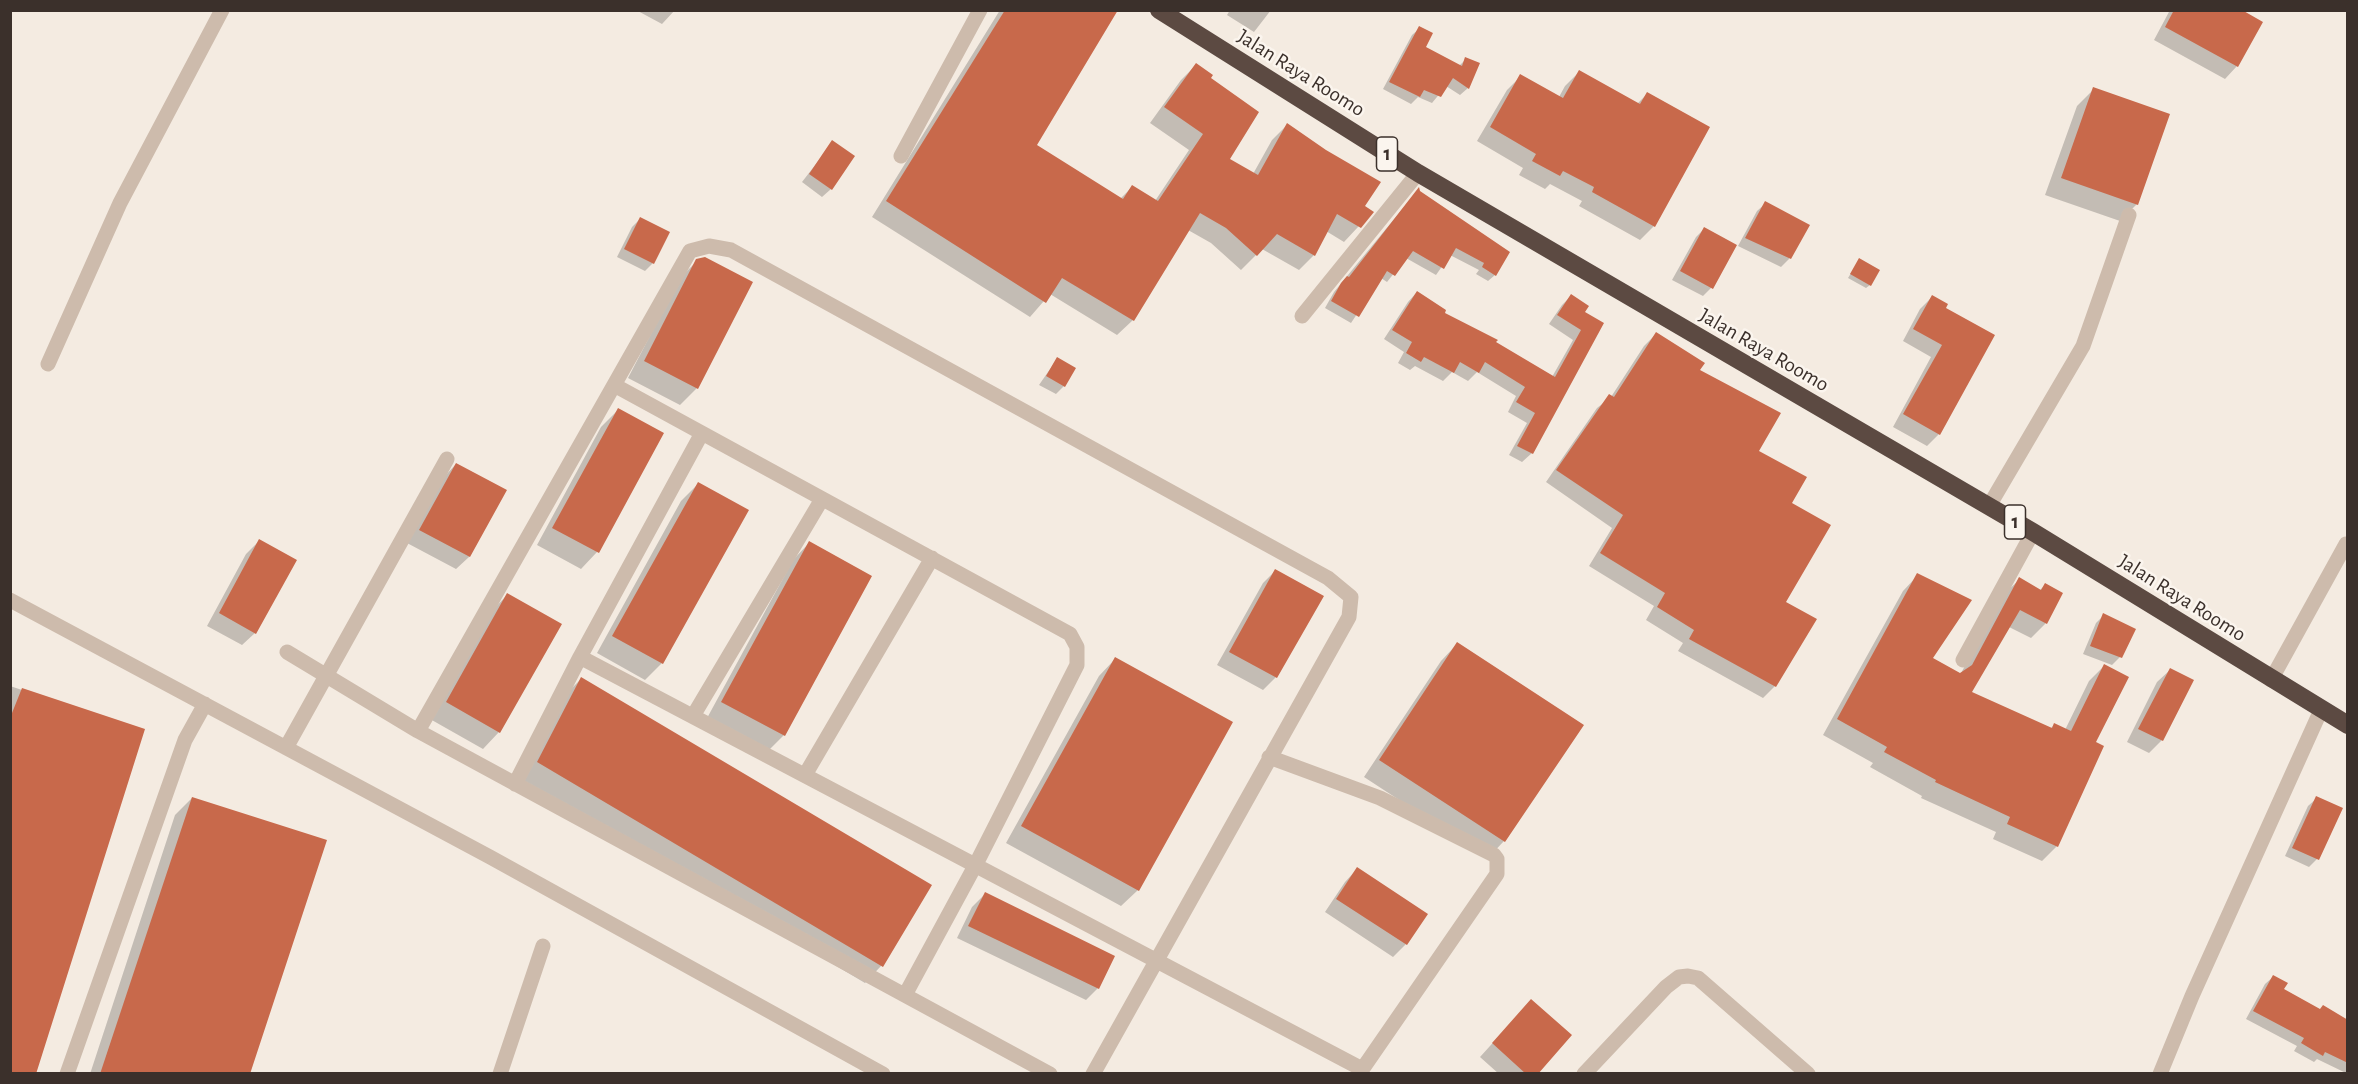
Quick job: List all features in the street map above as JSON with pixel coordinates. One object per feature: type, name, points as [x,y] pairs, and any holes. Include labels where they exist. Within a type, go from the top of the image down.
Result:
[{"type":"highway","name":"Jalan Raya Roomo","points":[[1159,10],[1418,173],[2033,532],[2271,680],[2348,725]]},
{"type":"lane","points":[[48,364],[120,203],[222,10]]},
{"type":"lane","points":[[900,156],[980,10]]},
{"type":"lane","points":[[1302,316],[1418,173]]},
{"type":"lane","points":[[1989,506],[2083,346],[2129,215]]},
{"type":"lane","points":[[418,731],[690,251],[709,246],[731,250],[1328,578],[1351,597],[1349,617],[1155,958],[1093,1074]]},
{"type":"lane","points":[[614,385],[1070,634],[1077,647],[1077,665],[976,864],[905,995]]},
{"type":"lane","points":[[515,784],[580,657],[702,433]]},
{"type":"lane","points":[[287,746],[447,459]]},
{"type":"lane","points":[[693,716],[822,499]]},
{"type":"lane","points":[[1963,660],[2033,532]]},
{"type":"lane","points":[[2271,680],[2346,544]]},
{"type":"lane","points":[[805,775],[932,558]]},
{"type":"lane","points":[[10,600],[287,746],[883,1074]]},
{"type":"lane","points":[[287,652],[418,731],[1050,1074]]},
{"type":"lane","points":[[580,657],[1155,958],[1361,1071],[1497,874],[1497,859],[1380,798],[1269,757]]},
{"type":"lane","points":[[67,1074],[185,740],[205,704]]},
{"type":"lane","points":[[2160,1074],[2201,974],[2320,710]]},
{"type":"lane","points":[[500,1074],[543,946]]},
{"type":"lane","points":[[1584,1074],[1666,987],[1679,977],[1688,976],[1698,978],[1808,1074]]},
{"type":"building","points":[[1005,10],[1118,10],[1037,145],[1123,199],[1132,185],[1158,201],[1203,134],[1164,107],[1196,63],[1213,75],[1211,78],[1259,112],[1230,159],[1258,175],[1287,123],[1326,150],[1381,182],[1365,206],[1374,212],[1361,228],[1337,214],[1315,256],[1277,234],[1257,256],[1226,228],[1200,213],[1134,321],[1062,278],[1046,303],[886,201]]},
{"type":"building","points":[[2174,10],[2242,10],[2263,22],[2238,67],[2165,27]]},
{"type":"building","points":[[1419,26],[1433,33],[1426,47],[1462,66],[1465,57],[1480,63],[1469,89],[1453,78],[1441,97],[1424,90],[1420,97],[1389,82]]},
{"type":"building","points":[[1579,70],[1640,104],[1647,92],[1710,127],[1655,227],[1592,192],[1594,187],[1563,171],[1560,176],[1532,161],[1536,154],[1490,127],[1520,74],[1563,98]]},
{"type":"building","points":[[2093,87],[2170,114],[2138,205],[2061,178]]},
{"type":"building","points":[[832,140],[855,156],[832,190],[809,174]]},
{"type":"building","points":[[1419,187],[1420,191],[1510,252],[1496,276],[1482,267],[1484,263],[1456,248],[1444,269],[1413,251],[1395,276],[1387,271],[1359,317],[1331,301],[1341,283],[1347,276],[1349,277]]},
{"type":"building","points":[[1765,201],[1810,225],[1791,259],[1745,238]]},
{"type":"building","points":[[640,217],[670,232],[654,264],[624,249]]},
{"type":"building","points":[[1704,227],[1737,245],[1713,289],[1680,271]]},
{"type":"building","points":[[705,257],[753,282],[698,389],[644,361],[696,259]]},
{"type":"building","points":[[1859,258],[1880,270],[1871,286],[1850,274]]},
{"type":"building","points":[[1417,291],[1446,310],[1445,313],[1498,340],[1496,342],[1555,377],[1581,330],[1557,315],[1571,294],[1589,306],[1585,312],[1604,323],[1533,454],[1517,446],[1535,413],[1516,402],[1525,387],[1485,362],[1479,373],[1460,362],[1454,373],[1424,357],[1421,362],[1406,353],[1412,342],[1392,330]]},
{"type":"building","points":[[1932,295],[1948,304],[1946,308],[1995,335],[1940,435],[1903,414],[1942,345],[1913,329]]},
{"type":"building","points":[[1656,332],[1705,363],[1700,370],[1781,413],[1759,451],[1807,477],[1792,503],[1831,525],[1786,602],[1817,619],[1776,687],[1689,639],[1694,630],[1657,607],[1665,593],[1600,553],[1623,515],[1556,470],[1609,394],[1614,397]]},
{"type":"building","points":[[1057,357],[1076,368],[1065,387],[1046,376]]},
{"type":"building","points":[[618,408],[664,433],[599,553],[552,528]]},
{"type":"building","points":[[456,463],[507,490],[470,557],[419,530]]},
{"type":"building","points":[[698,482],[749,510],[663,664],[612,636]]},
{"type":"building","points":[[259,539],[297,560],[256,634],[219,613]]},
{"type":"building","points":[[809,541],[872,576],[785,736],[721,702]]},
{"type":"building","points":[[1275,569],[1324,596],[1277,678],[1229,652]]},
{"type":"building","points":[[1917,573],[1972,600],[1933,658],[1960,673],[1972,665],[2019,577],[2041,590],[2045,583],[2063,593],[2047,624],[2020,610],[1972,692],[2052,728],[2054,723],[2071,731],[2104,664],[2129,677],[2096,742],[2104,746],[2058,847],[2007,824],[2010,817],[1935,782],[1936,780],[1884,752],[1887,747],[1837,719]]},
{"type":"building","points":[[507,593],[562,624],[500,733],[446,702]]},
{"type":"building","points":[[2103,613],[2136,629],[2122,658],[2090,646]]},
{"type":"building","points":[[1457,642],[1584,725],[1505,842],[1379,760]]},
{"type":"building","points":[[1115,657],[1233,722],[1139,891],[1021,826]]},
{"type":"building","points":[[2170,668],[2194,680],[2163,741],[2138,729]]},
{"type":"building","points":[[581,677],[932,885],[883,967],[537,762]]},
{"type":"building","points":[[22,688],[145,729],[36,1074],[10,1074],[10,718]]},
{"type":"building","points":[[2316,796],[2343,808],[2319,860],[2292,848]]},
{"type":"building","points":[[192,797],[327,840],[250,1074],[100,1074]]},
{"type":"building","points":[[1357,867],[1428,914],[1407,945],[1336,899]]},
{"type":"building","points":[[985,892],[1115,956],[1099,989],[968,926]]},
{"type":"building","points":[[2273,975],[2288,983],[2284,989],[2320,1009],[2323,1005],[2348,1020],[2348,1063],[2325,1052],[2323,1056],[2301,1043],[2304,1038],[2253,1011]]},
{"type":"building","points":[[1531,999],[1572,1035],[1538,1074],[1526,1074],[1492,1043]]}]
